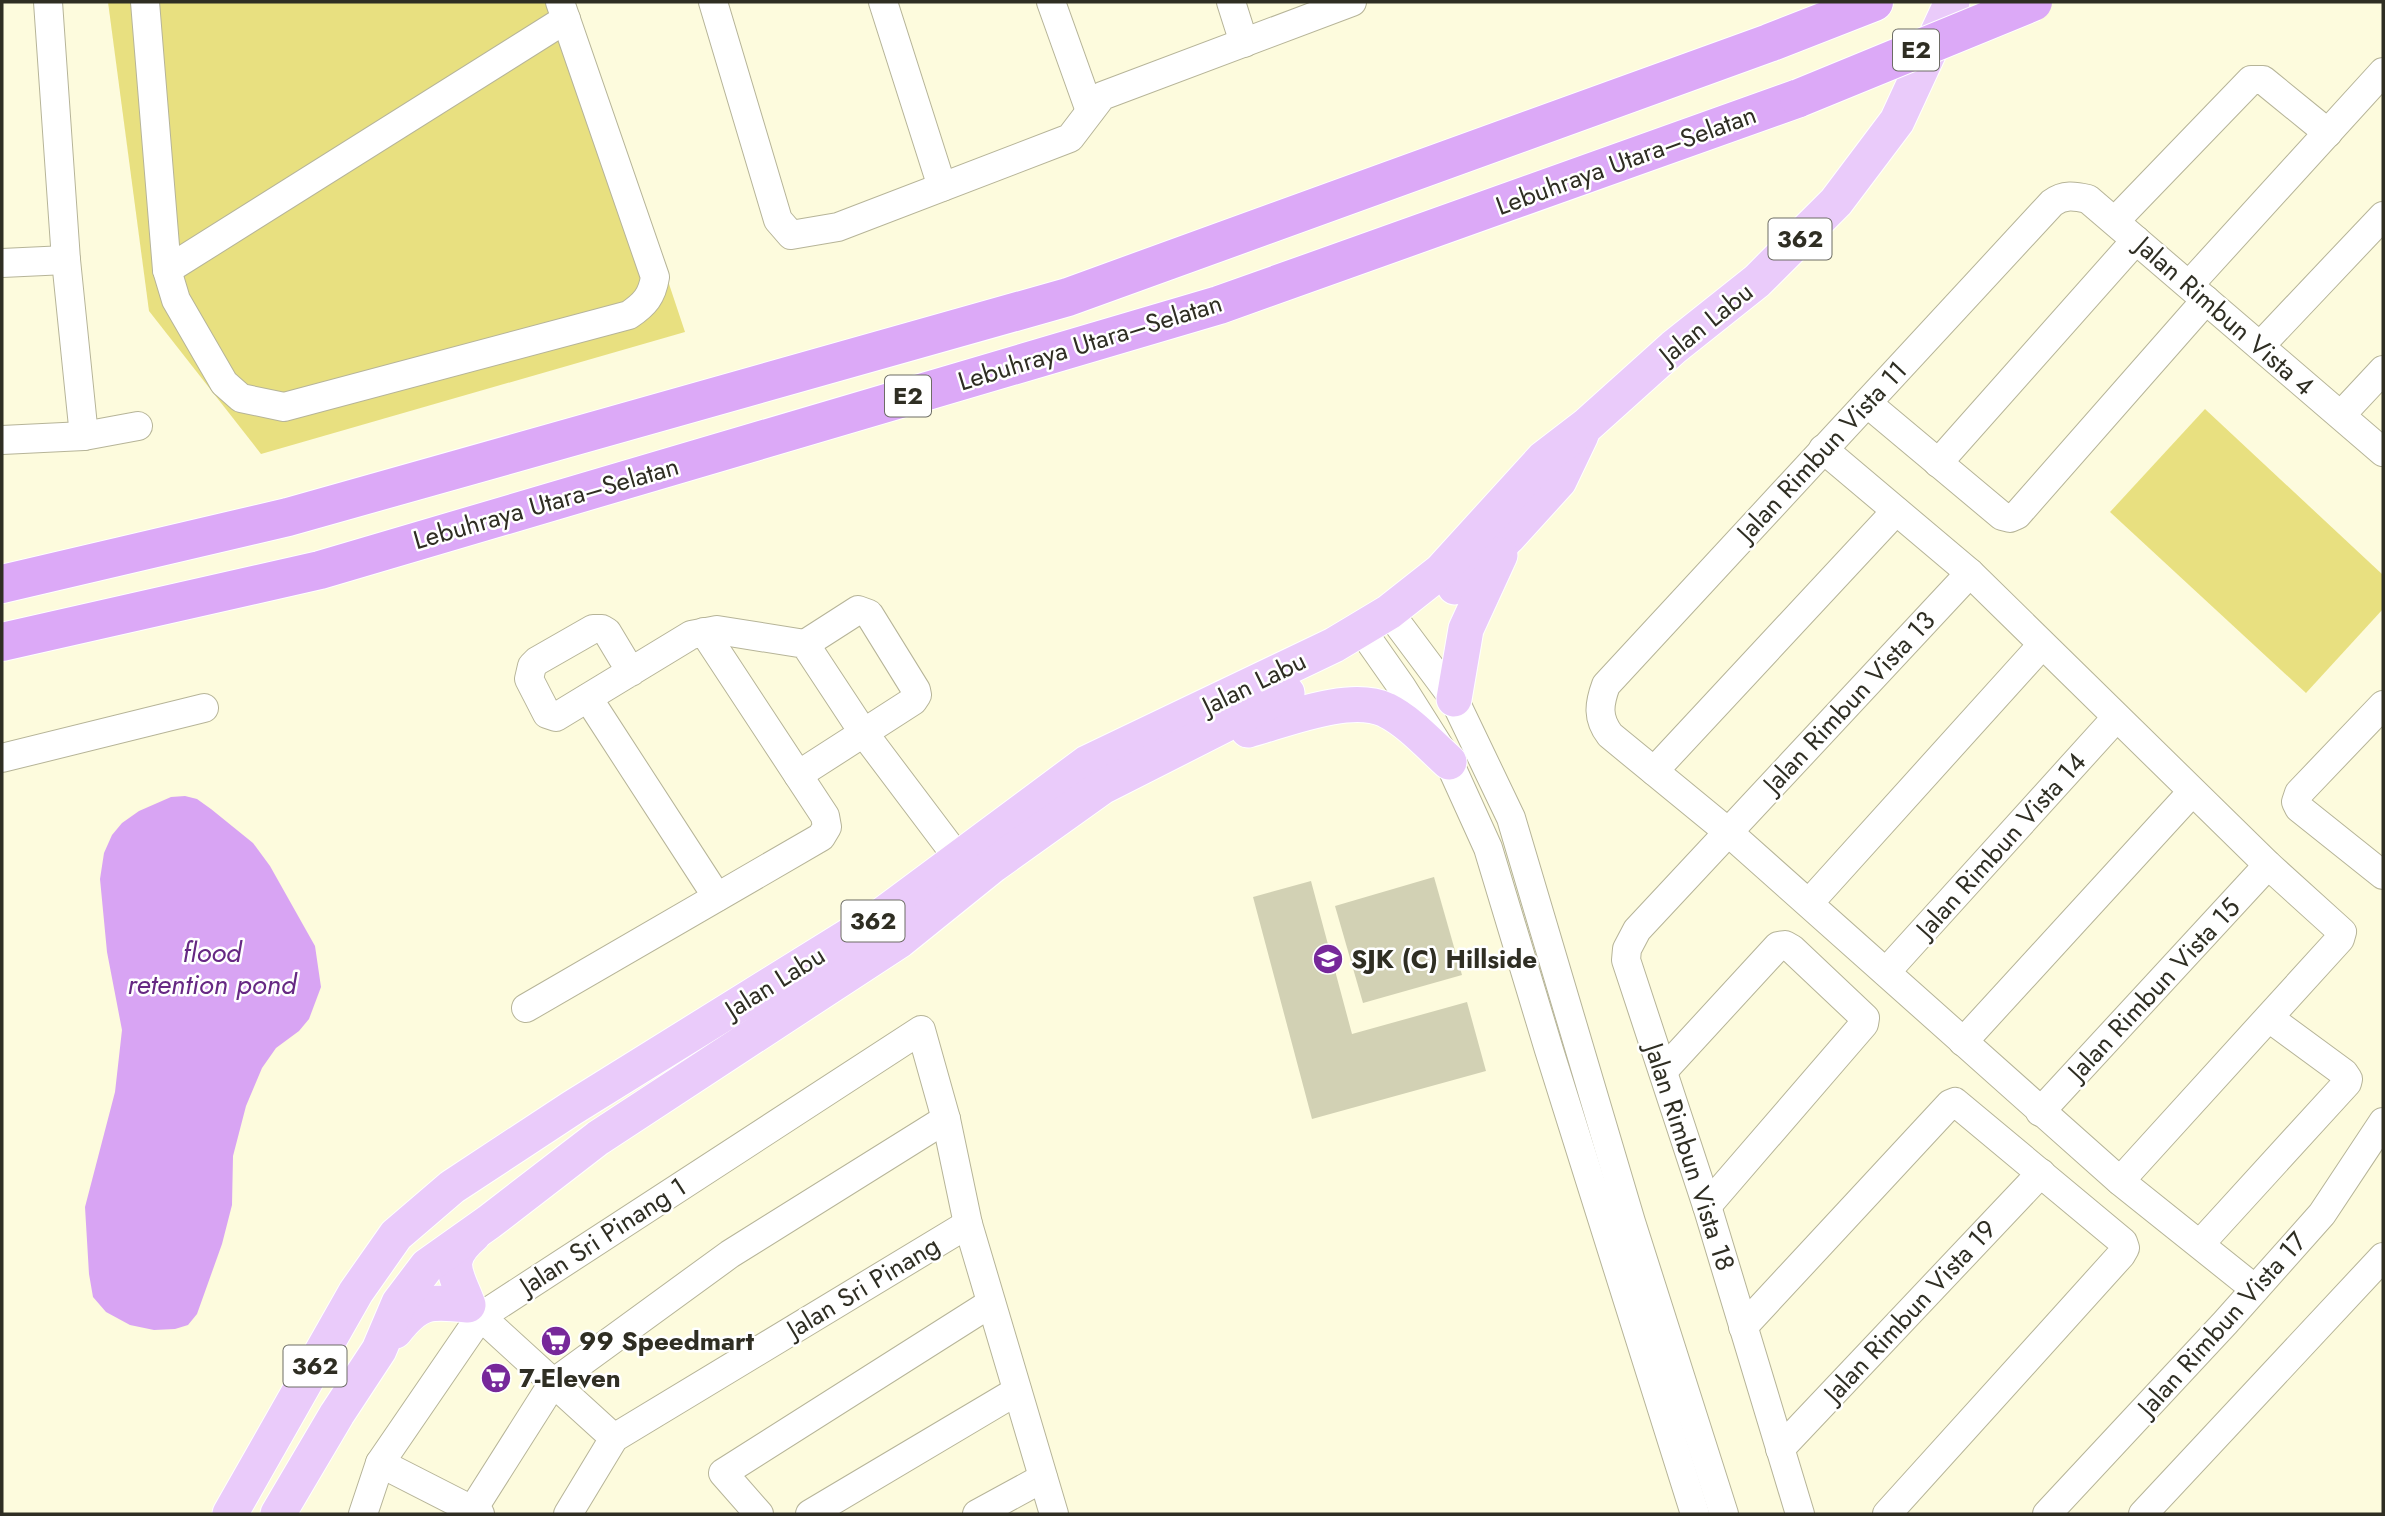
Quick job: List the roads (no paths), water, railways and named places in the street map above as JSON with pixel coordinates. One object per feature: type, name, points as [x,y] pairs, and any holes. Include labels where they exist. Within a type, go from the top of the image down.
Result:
[{"type":"highway","name":"Lebuhraya Utara–Selatan","points":[[2,584],[288,517],[1068,297],[1769,43],[1874,2]]},
{"type":"highway","name":"Lebuhraya Utara–Selatan","points":[[2,642],[320,569],[1219,305],[1799,98],[2033,2]]},
{"type":"main road","name":"Jalan Labu","points":[[278,1514],[337,1414],[379,1350],[400,1303],[427,1266],[489,1222],[597,1138],[900,940],[993,866],[1102,787],[1179,748],[1382,629],[1441,571],[1544,459],[1586,426],[1674,347],[1757,281],[1836,202],[1897,121],[1952,2]]},
{"type":"main road","name":"Jalan Labu","points":[[230,1514],[356,1292],[396,1235],[452,1187],[572,1108],[881,916],[1087,763],[1334,645],[1382,629],[1438,604],[1509,536],[1559,481],[1586,426]]},
{"type":"main road","points":[[1454,699],[1466,629],[1509,536]]},
{"type":"main road","points":[[1179,748],[1338,706],[1367,704],[1384,709],[1404,720],[1449,762]]},
{"type":"main road","points":[[474,1311],[456,1276],[455,1262],[458,1248],[489,1222]]},
{"type":"main road","points":[[356,1292],[385,1269],[410,1257],[427,1266]]},
{"type":"main road","points":[[379,1350],[406,1317],[426,1303],[474,1311]]},
{"type":"street","points":[[48,2],[66,260],[84,436]]},
{"type":"street","points":[[145,2],[167,270],[176,300],[224,383],[241,398],[284,407],[629,315],[642,306],[653,293],[655,277],[563,10],[167,270]]},
{"type":"street","points":[[713,2],[778,220],[791,235],[838,227],[1070,138],[1102,96],[1352,2]]},
{"type":"street","points":[[883,2],[942,187]]},
{"type":"street","points":[[1051,2],[1090,111]]},
{"type":"street","points":[[1231,2],[1244,43]]},
{"type":"street","points":[[1867,403],[2002,516],[2010,518],[2017,515],[2328,133],[2383,72]]},
{"type":"street","points":[[2115,221],[2251,80],[2263,80],[2328,133]]},
{"type":"street","name":"Jalan Rimbun Vista 4","points":[[2060,197],[2088,199],[2383,452]]},
{"type":"street","name":"Jalan Rimbun Vista 11","points":[[1654,771],[1610,735],[1602,725],[1600,713],[1606,685],[2060,197]]},
{"type":"street","points":[[2260,346],[2383,216]]},
{"type":"street","points":[[1938,463],[2136,240]]},
{"type":"street","points":[[2,263],[66,260]]},
{"type":"street","points":[[2341,415],[2383,370]]},
{"type":"street","points":[[2,440],[84,436],[138,426]]},
{"type":"street","points":[[1823,449],[1970,573],[2192,792],[2342,932],[2340,939],[2120,1181]]},
{"type":"street","points":[[1896,511],[1654,771],[1809,903],[2120,1181],[2255,1289]]},
{"type":"street","name":"Jalan Rimbun Vista 13","points":[[1727,831],[1970,573]]},
{"type":"street","points":[[631,672],[607,632],[593,629],[537,661],[532,666],[529,679],[550,717],[556,718],[588,698],[631,672],[691,635],[717,630],[805,643],[858,610],[869,614],[917,695],[913,701],[798,775]]},
{"type":"street","points":[[1382,629],[1454,699],[1511,818],[1635,1235],[1724,1514]]},
{"type":"street","points":[[1382,629],[1401,686],[1449,762],[1488,848],[1695,1514]]},
{"type":"street","points":[[526,1007],[821,836],[827,827],[825,816],[704,632]]},
{"type":"street","points":[[805,643],[863,732],[958,858]]},
{"type":"street","points":[[1809,903],[2042,645]]},
{"type":"street","points":[[588,698],[716,897]]},
{"type":"street","points":[[2379,865],[2299,808],[2296,802],[2299,793],[2383,705]]},
{"type":"street","points":[[2,758],[204,708]]},
{"type":"street","name":"Jalan Rimbun Vista 14","points":[[1886,972],[2116,718]]},
{"type":"street","points":[[1963,1042],[2192,792]]},
{"type":"street","name":"Jalan Rimbun Vista 18","points":[[1727,831],[1637,930],[1627,949],[1626,960],[1707,1206],[1800,1514]]},
{"type":"street","name":"Jalan Rimbun Vista 15","points":[[2040,1112],[2268,865]]},
{"type":"street","points":[[1663,1071],[1777,946],[1785,945],[1801,958],[1865,1018],[1864,1024],[1707,1206]]},
{"type":"street","points":[[2200,1244],[2342,1090],[2348,1079],[2344,1073],[2269,1018]]},
{"type":"street","name":"Jalan Sri Pinang 1","points":[[363,1514],[380,1463],[474,1311],[921,1030],[946,1119]]},
{"type":"street","points":[[1549,1050],[1577,1040]]},
{"type":"street","points":[[1743,1326],[1950,1104],[1955,1102],[2117,1237],[2125,1248],[1887,1514]]},
{"type":"street","points":[[380,1463],[474,1513],[553,1383],[730,1254],[946,1119],[968,1224]]},
{"type":"street","name":"Jalan Rimbun Vista 17","points":[[2047,1514],[2322,1213],[2383,1122]]},
{"type":"street","name":"Jalan Rimbun Vista 19","points":[[1780,1450],[2041,1173]]},
{"type":"street","name":"Jalan Sri Pinang","points":[[568,1514],[614,1438],[968,1224],[1054,1514]]},
{"type":"street","points":[[2143,1514],[2383,1257]]},
{"type":"street","points":[[427,1266],[614,1438]]},
{"type":"street","points":[[758,1514],[723,1473],[991,1303]]},
{"type":"street","points":[[810,1514],[1017,1391]]},
{"type":"street","points":[[977,1514],[1043,1478]]},
{"type":"water","name":"flood retention pond","points":[[171,797],[197,799],[253,843],[270,866],[315,946],[321,987],[309,1019],[299,1031],[276,1048],[262,1068],[246,1106],[233,1156],[232,1205],[222,1244],[197,1314],[188,1325],[154,1330],[130,1325],[106,1312],[93,1297],[89,1274],[85,1207],[115,1092],[122,1030],[107,952],[100,879],[104,853],[112,835],[122,823],[139,811]]},
{"type":"place","name":"SJK (C) Hillside","points":[[1328,959]]},
{"type":"place","name":"99 Speedmart","points":[[556,1341]]},
{"type":"place","name":"7-Eleven","points":[[496,1378]]}]
